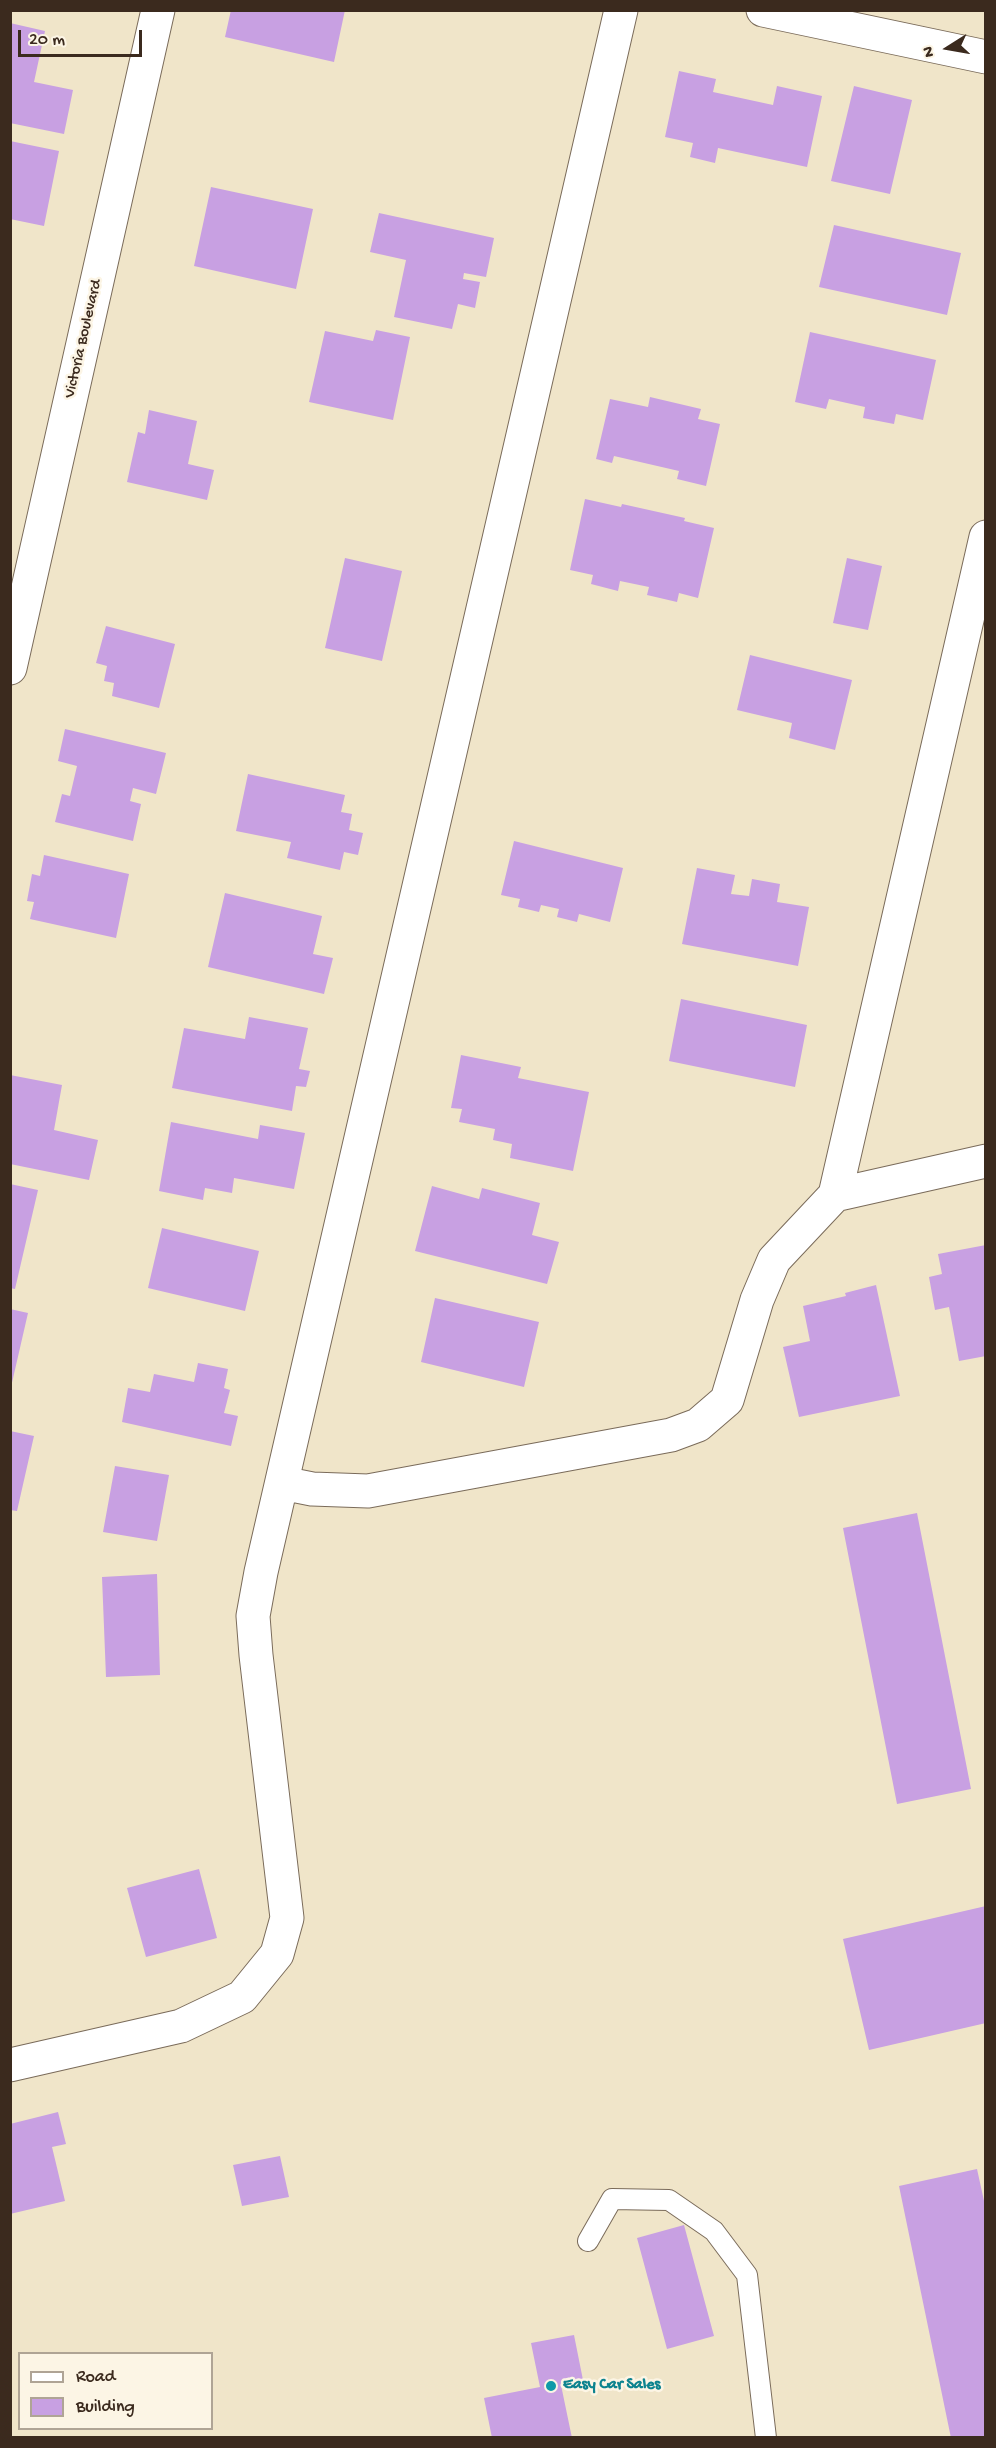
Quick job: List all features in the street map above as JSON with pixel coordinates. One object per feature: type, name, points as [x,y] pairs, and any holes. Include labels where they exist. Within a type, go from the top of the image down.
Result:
[{"type":"street","name":"Victoria Boulevard","points":[[10,668],[158,10]]},
{"type":"street","points":[[10,2065],[181,2026],[242,1996],[277,1954],[287,1918],[285,1888],[274,1817],[253,1616],[621,10]]},
{"type":"street","points":[[763,10],[986,57]]},
{"type":"street","points":[[282,1483],[312,1489],[368,1491],[670,1435],[698,1425],[727,1400],[757,1300],[774,1260],[835,1195],[986,537]]},
{"type":"street","points":[[835,1195],[986,1161]]},
{"type":"lane","points":[[588,2241],[612,2199],[669,2200],[714,2231],[747,2275],[766,2438]]},
{"type":"building","points":[[231,10],[345,10],[334,62],[225,37]]},
{"type":"building","points":[[10,23],[45,31],[34,82],[73,90],[64,134],[10,123]]},
{"type":"building","points":[[679,71],[716,79],[713,92],[773,105],[777,86],[822,96],[807,167],[718,148],[715,163],[690,157],[693,143],[665,137]]},
{"type":"building","points":[[854,86],[912,100],[890,194],[831,181]]},
{"type":"building","points":[[10,141],[59,151],[44,226],[10,219]]},
{"type":"building","points":[[211,187],[313,209],[296,289],[194,266]]},
{"type":"building","points":[[379,213],[494,238],[486,277],[464,273],[463,279],[480,282],[475,308],[458,304],[452,329],[394,317],[406,260],[370,252]]},
{"type":"building","points":[[834,225],[961,253],[947,315],[819,287]]},
{"type":"building","points":[[376,330],[410,337],[393,420],[309,402],[325,331],[373,341]]},
{"type":"building","points":[[810,332],[936,360],[923,420],[896,414],[894,424],[863,418],[865,407],[829,399],[826,409],[795,402]]},
{"type":"building","points":[[650,397],[701,409],[698,419],[720,424],[706,486],[677,479],[679,471],[614,456],[612,463],[596,459],[610,399],[648,407]]},
{"type":"building","points":[[149,410],[197,421],[188,464],[214,470],[207,500],[127,482],[138,432],[145,434]]},
{"type":"building","points":[[585,499],[621,507],[622,504],[685,518],[684,521],[714,528],[698,598],[679,593],[677,602],[647,595],[649,587],[620,581],[618,591],[591,584],[593,575],[570,570]]},
{"type":"building","points":[[345,558],[402,571],[382,661],[325,648]]},
{"type":"building","points":[[847,558],[882,566],[868,630],[833,623]]},
{"type":"building","points":[[106,626],[175,644],[159,708],[112,696],[114,683],[104,681],[107,666],[96,663]]},
{"type":"building","points":[[750,655],[852,680],[835,750],[789,738],[792,723],[737,710]]},
{"type":"building","points":[[65,729],[166,753],[156,794],[133,788],[130,801],[141,804],[133,841],[55,822],[62,794],[70,796],[77,766],[58,761]]},
{"type":"building","points":[[248,774],[345,795],[341,812],[352,814],[349,830],[363,833],[358,855],[344,852],[340,870],[287,858],[291,842],[236,831]]},
{"type":"building","points":[[514,841],[623,868],[610,922],[579,914],[577,922],[557,917],[559,909],[541,905],[539,912],[518,907],[520,899],[501,895]]},
{"type":"building","points":[[44,855],[129,874],[116,938],[30,919],[34,902],[27,901],[32,874],[40,876]]},
{"type":"building","points":[[697,868],[735,875],[731,894],[749,896],[752,879],[780,884],[777,902],[809,907],[798,966],[682,944]]},
{"type":"building","points":[[225,893],[322,916],[313,954],[333,958],[324,994],[208,967]]},
{"type":"building","points":[[681,999],[807,1025],[795,1087],[669,1061]]},
{"type":"building","points":[[249,1017],[308,1028],[299,1069],[310,1071],[306,1087],[296,1086],[292,1111],[172,1088],[184,1028],[245,1039]]},
{"type":"building","points":[[461,1055],[521,1067],[518,1078],[589,1092],[573,1171],[510,1158],[512,1144],[493,1140],[495,1129],[459,1122],[462,1109],[451,1108]]},
{"type":"building","points":[[10,1075],[62,1085],[54,1130],[98,1140],[89,1180],[10,1164]]},
{"type":"building","points":[[171,1122],[258,1139],[260,1125],[305,1133],[294,1189],[234,1178],[232,1193],[205,1188],[203,1200],[159,1191]]},
{"type":"building","points":[[10,1184],[38,1190],[15,1289],[10,1288]]},
{"type":"building","points":[[432,1186],[479,1199],[482,1188],[540,1203],[532,1235],[559,1242],[547,1284],[415,1251]]},
{"type":"building","points":[[162,1228],[259,1251],[245,1311],[148,1288]]},
{"type":"building","points":[[986,1245],[986,1356],[959,1361],[949,1307],[935,1310],[929,1277],[942,1274],[938,1254]]},
{"type":"building","points":[[876,1285],[900,1396],[799,1417],[783,1347],[810,1341],[803,1306],[846,1296],[845,1293]]},
{"type":"building","points":[[435,1298],[539,1322],[524,1387],[421,1362]]},
{"type":"building","points":[[10,1309],[28,1313],[11,1387],[10,1387]]},
{"type":"building","points":[[198,1363],[228,1369],[224,1388],[230,1390],[224,1413],[238,1416],[231,1446],[122,1422],[128,1388],[150,1392],[154,1374],[194,1382]]},
{"type":"building","points":[[10,1431],[34,1436],[17,1511],[10,1510]]},
{"type":"building","points":[[115,1466],[169,1475],[157,1541],[103,1532]]},
{"type":"building","points":[[917,1513],[971,1789],[897,1804],[843,1528]]},
{"type":"building","points":[[157,1574],[160,1675],[106,1677],[102,1577]]},
{"type":"building","points":[[199,1869],[217,1938],[146,1957],[127,1888]]},
{"type":"building","points":[[986,1906],[986,2023],[869,2050],[843,1939]]},
{"type":"building","points":[[58,2112],[66,2144],[52,2147],[65,2201],[10,2214],[10,2124]]},
{"type":"building","points":[[280,2156],[289,2197],[242,2206],[233,2165]]},
{"type":"building","points":[[977,2169],[986,2210],[986,2438],[951,2438],[899,2186]]},
{"type":"building","points":[[684,2225],[714,2336],[667,2349],[637,2238]]},
{"type":"building","name":"Easy Car Sales","points":[[574,2335],[583,2380],[561,2385],[572,2438],[492,2438],[484,2398],[540,2387],[531,2343]]},
{"type":"place","name":"Easy Car Sales","points":[[551,2386]]}]
